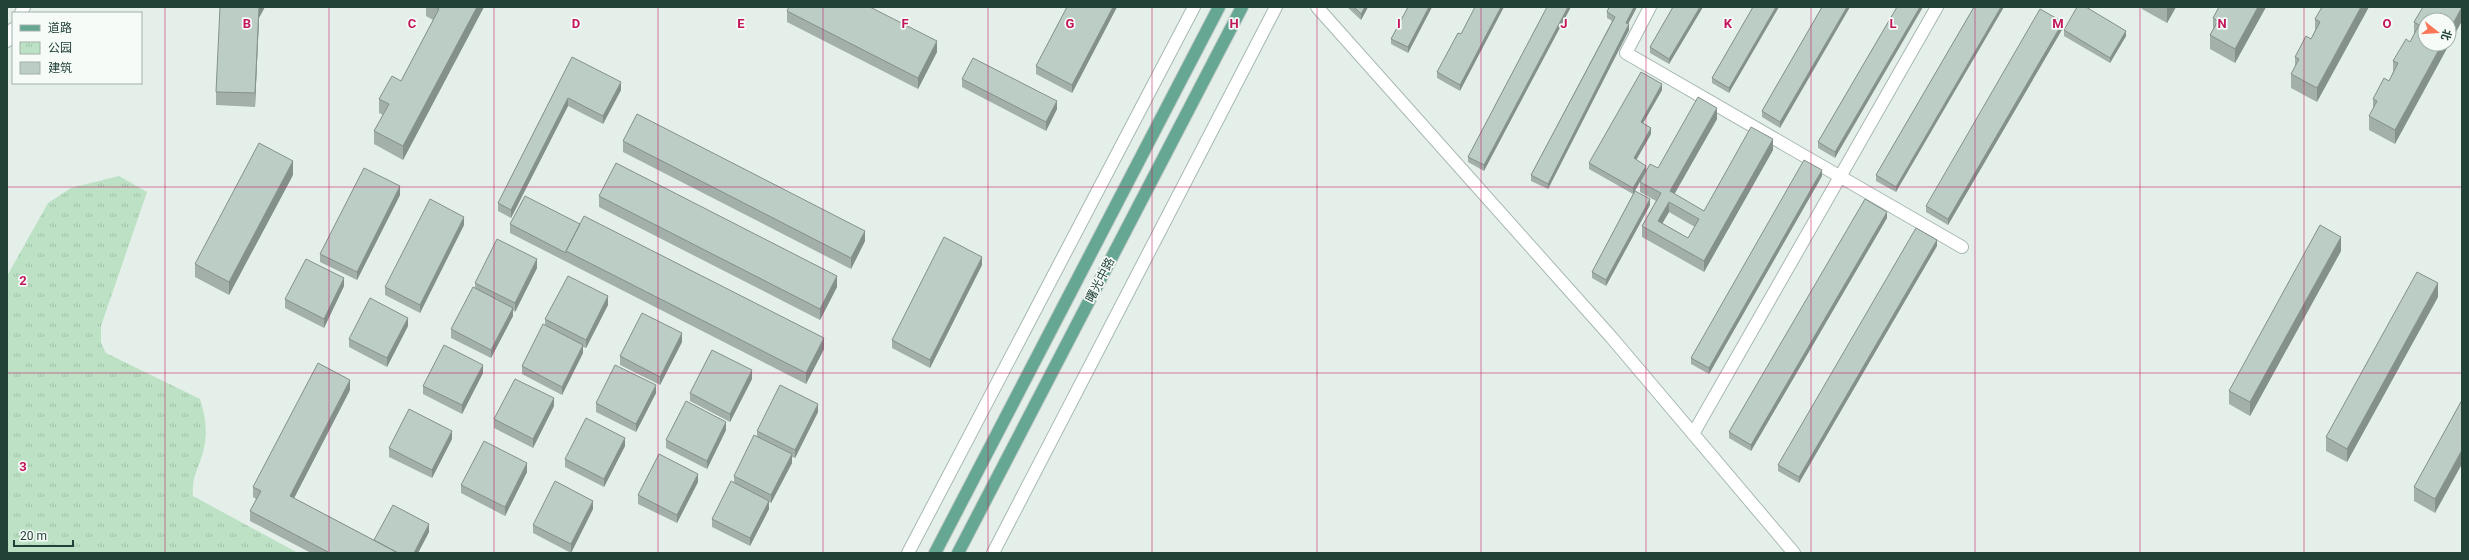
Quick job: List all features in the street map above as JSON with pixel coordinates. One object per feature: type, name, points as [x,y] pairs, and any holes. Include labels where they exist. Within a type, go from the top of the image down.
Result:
[{"type":"main road","name":"曙光中路","points":[[935,553],[1219,7]]},
{"type":"main road","name":"曙光中路","points":[[958,553],[1242,7]]},
{"type":"street","points":[[908,553],[1194,7]]},
{"type":"street","points":[[993,553],[1276,7]]},
{"type":"street","points":[[1317,7],[1612,338],[1794,553]]},
{"type":"street","points":[[1650,7],[1626,53],[1962,247]]},
{"type":"street","points":[[1693,434],[1937,7]]},
{"type":"street","points":[[7,41],[12,31]]},
{"type":"green space","points":[[119,176],[147,192],[101,326],[101,343],[106,353],[200,399],[205,417],[206,435],[202,455],[193,483],[193,496],[298,553],[7,553],[7,276],[48,203],[71,188]]},
{"type":"building","points":[[220,7],[259,7],[255,93],[216,92]]},
{"type":"building","points":[[435,7],[477,7],[403,146],[374,131],[389,104],[379,99],[392,76],[401,81],[439,9]]},
{"type":"building","points":[[789,7],[870,7],[937,41],[918,78],[787,11]]},
{"type":"building","points":[[1067,7],[1113,7],[1072,85],[1036,66]]},
{"type":"building","points":[[1354,7],[1365,7],[1361,14]]},
{"type":"building","points":[[1408,7],[1429,7],[1408,47],[1391,39]]},
{"type":"building","points":[[1475,7],[1501,7],[1460,85],[1437,72],[1458,33],[1461,34]]},
{"type":"building","points":[[1547,7],[1568,7],[1484,165],[1468,157]]},
{"type":"building","points":[[1609,7],[1634,7],[1626,23],[1629,24],[1548,184],[1531,175],[1615,17],[1607,12]]},
{"type":"building","points":[[1673,7],[1700,7],[1669,59],[1650,47]]},
{"type":"building","points":[[1753,7],[1776,7],[1729,88],[1712,78]]},
{"type":"building","points":[[1822,7],[1847,7],[1780,122],[1762,111]]},
{"type":"building","points":[[1897,7],[1920,7],[1835,152],[1818,142]]},
{"type":"building","points":[[1974,7],[2001,7],[1896,187],[1876,175]]},
{"type":"building","points":[[2077,7],[2086,7],[2126,31],[2110,58],[2064,30]]},
{"type":"building","points":[[2219,7],[2258,7],[2235,49],[2210,35],[2218,21],[2213,18]]},
{"type":"building","points":[[2322,7],[2361,7],[2317,88],[2291,74],[2299,59],[2295,57],[2306,36],[2311,39],[2320,22],[2315,19]]},
{"type":"building","points":[[2423,7],[2462,7],[2457,16],[2457,12],[2420,12]]},
{"type":"building","points":[[2040,9],[2063,22],[1948,219],[1926,206]]},
{"type":"building","points":[[2417,17],[2417,24],[2414,22]]},
{"type":"building","points":[[2417,29],[2417,52],[2438,52],[2395,130],[2369,116],[2377,101],[2373,99],[2384,78],[2389,81],[2398,63],[2393,61],[2406,39],[2410,42]]},
{"type":"building","points":[[572,57],[621,82],[603,116],[568,98],[511,210],[498,203]]},
{"type":"building","points":[[973,58],[1057,101],[1046,122],[962,79]]},
{"type":"building","points":[[1641,72],[1662,84],[1641,122],[1651,128],[1634,158],[1646,166],[1633,188],[1589,163]]},
{"type":"building","points":[[1698,97],[1717,108],[1670,191],[1704,211],[1751,127],[1773,139],[1704,261],[1642,226],[1661,193],[1640,182],[1650,164],[1658,168]],"holes":[[[1669,202],[1699,219],[1688,238],[1658,221]]]},
{"type":"building","points":[[637,114],[865,231],[851,258],[623,141]]},
{"type":"building","points":[[259,143],[293,161],[229,282],[195,264]]},
{"type":"building","points":[[1804,160],[1822,170],[1709,368],[1691,358]]},
{"type":"building","points":[[616,163],[837,276],[820,309],[599,196]]},
{"type":"building","points":[[364,168],[400,186],[357,272],[320,254]]},
{"type":"building","points":[[1635,191],[1650,199],[1606,280],[1592,272]]},
{"type":"building","points":[[525,196],[580,224],[566,253],[510,224]]},
{"type":"building","points":[[430,199],[464,217],[420,305],[385,287]]},
{"type":"building","points":[[1865,199],[1887,212],[1751,445],[1729,432]]},
{"type":"building","points":[[584,216],[824,338],[806,373],[566,251]]},
{"type":"building","points":[[2320,225],[2341,237],[2250,402],[2229,391]]},
{"type":"building","points":[[1916,228],[1937,240],[1799,477],[1778,465]]},
{"type":"building","points":[[944,237],[982,257],[930,360],[892,340]]},
{"type":"building","points":[[497,239],[537,259],[515,303],[475,283]]},
{"type":"building","points":[[306,259],[344,278],[324,319],[285,299]]},
{"type":"building","points":[[2417,272],[2438,283],[2347,449],[2326,437]]},
{"type":"building","points":[[568,276],[608,296],[586,340],[545,319]]},
{"type":"building","points":[[473,287],[513,308],[491,350],[451,329]]},
{"type":"building","points":[[370,298],[408,318],[387,358],[349,339]]},
{"type":"building","points":[[642,313],[682,333],[660,377],[620,356]]},
{"type":"building","points":[[543,324],[583,345],[562,387],[522,366]]},
{"type":"building","points":[[444,345],[483,365],[462,405],[423,386]]},
{"type":"building","points":[[712,350],[752,370],[730,414],[690,393]]},
{"type":"building","points":[[318,363],[350,380],[290,496],[398,553],[330,553],[250,511],[261,491],[253,487]]},
{"type":"building","points":[[615,365],[656,385],[636,424],[596,403]]},
{"type":"building","points":[[515,379],[554,398],[533,439],[494,419]]},
{"type":"building","points":[[780,385],[818,404],[795,450],[757,431]]},
{"type":"building","points":[[2462,400],[2462,450],[2435,499],[2414,487]]},
{"type":"building","points":[[686,401],[726,422],[707,461],[666,440]]},
{"type":"building","points":[[409,409],[452,431],[432,470],[389,448]]},
{"type":"building","points":[[586,418],[625,438],[604,479],[565,459]]},
{"type":"building","points":[[754,435],[792,454],[771,495],[734,476]]},
{"type":"building","points":[[484,441],[527,463],[505,507],[461,485]]},
{"type":"building","points":[[659,454],[698,474],[677,515],[638,495]]},
{"type":"building","points":[[555,481],[593,501],[571,544],[533,525]]},
{"type":"building","points":[[731,481],[769,501],[750,538],[712,519]]},
{"type":"building","points":[[393,505],[429,524],[414,553],[398,553],[374,540]]}]
